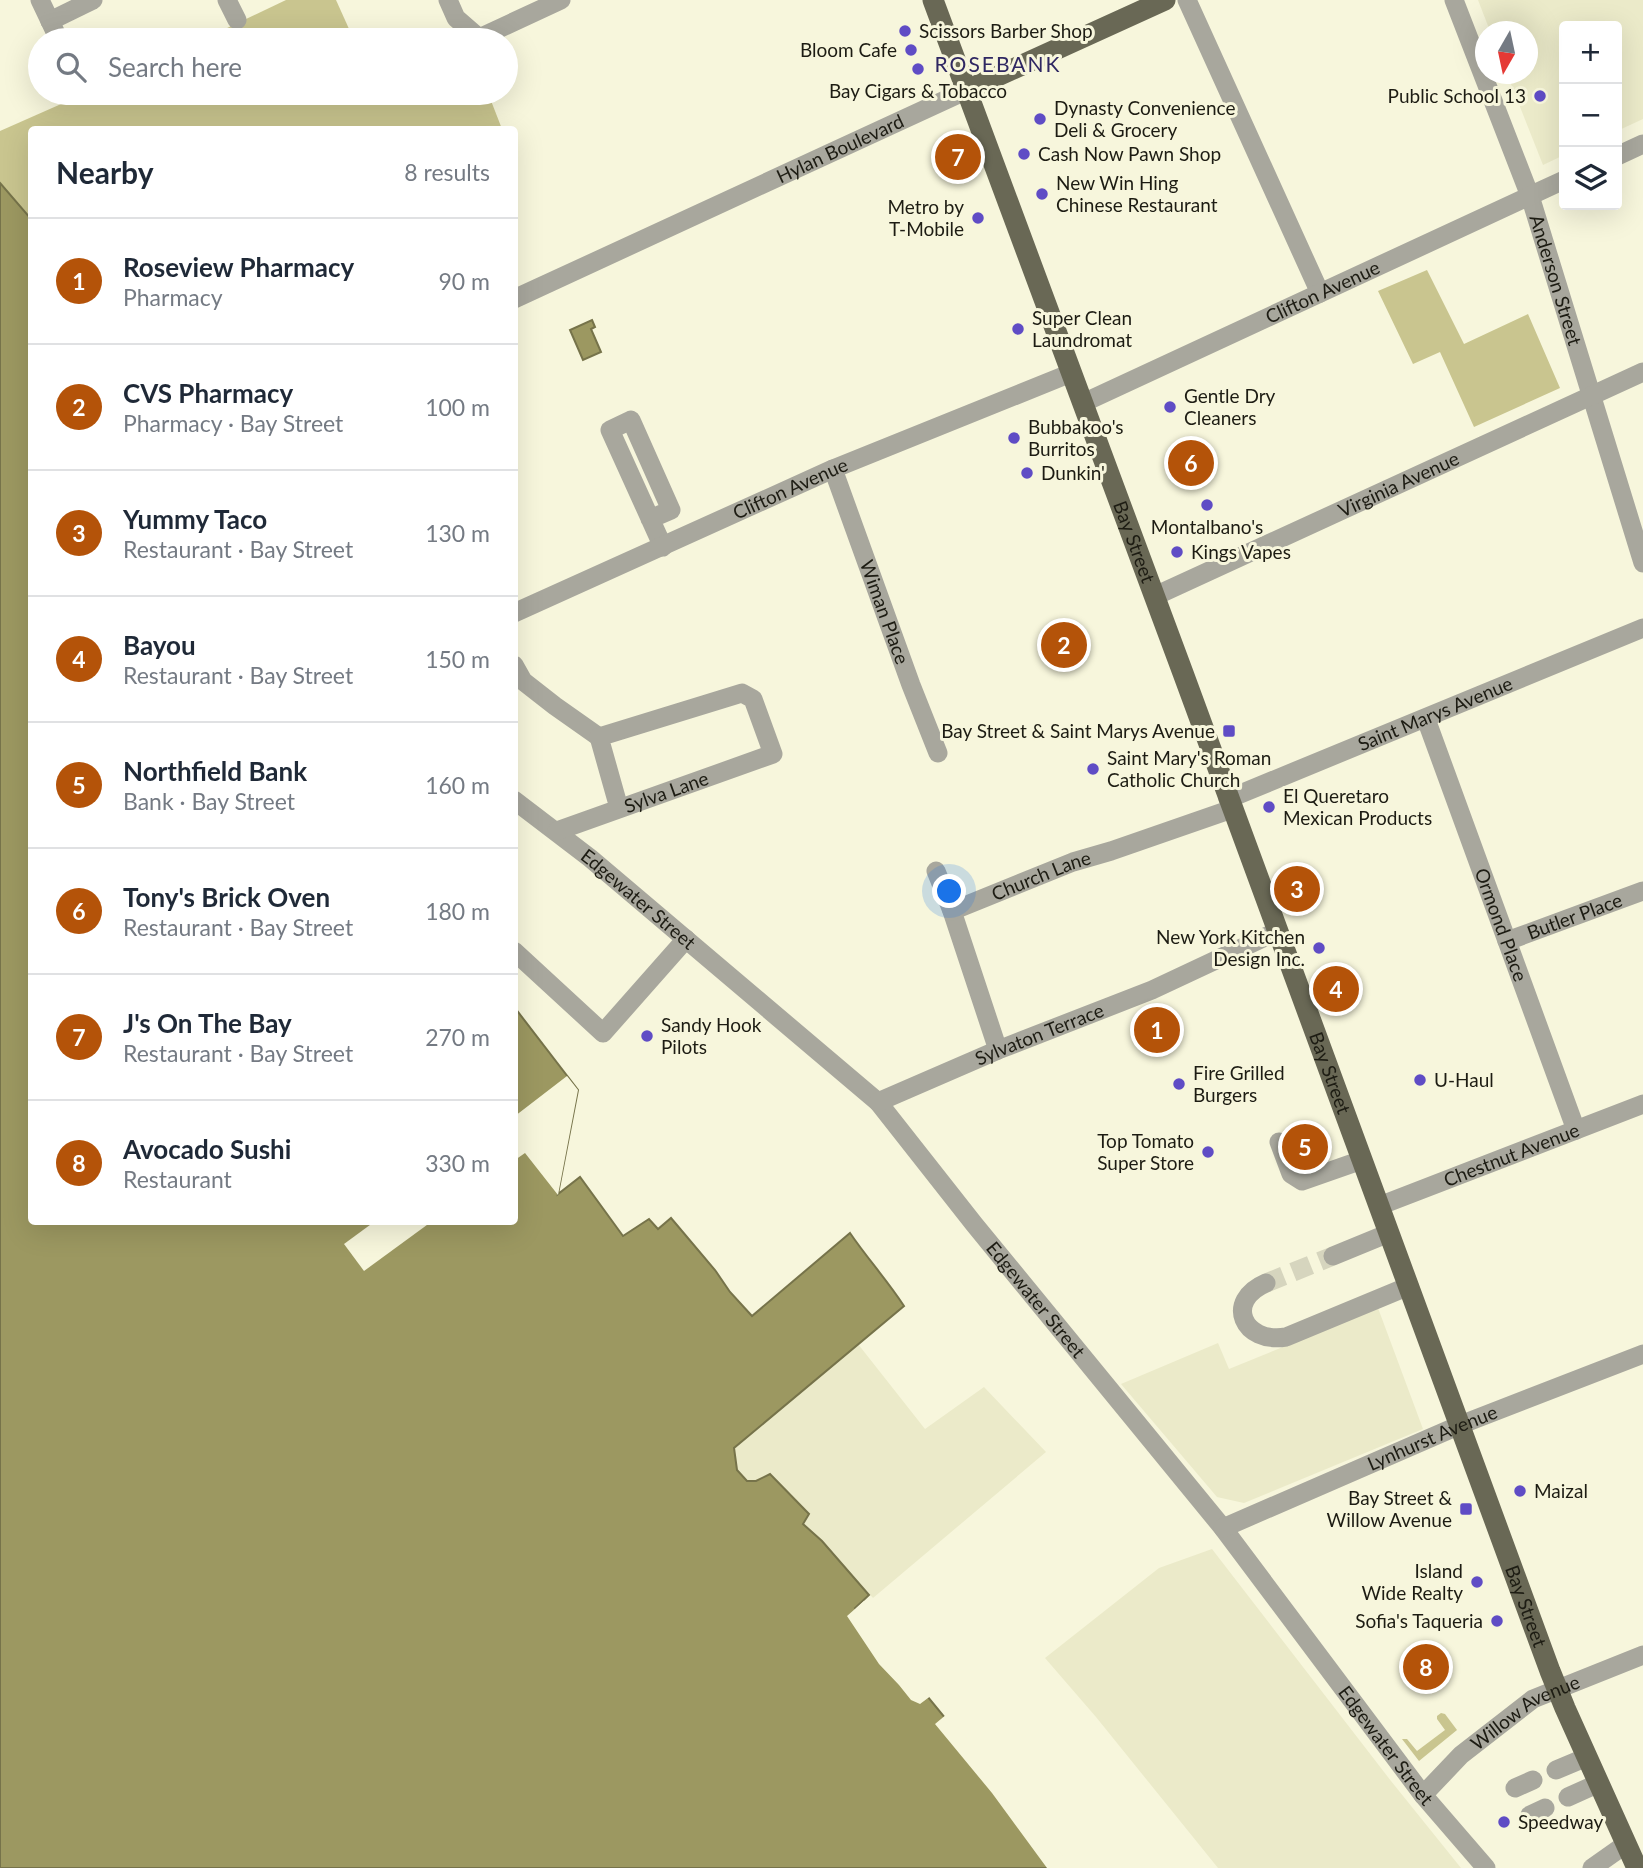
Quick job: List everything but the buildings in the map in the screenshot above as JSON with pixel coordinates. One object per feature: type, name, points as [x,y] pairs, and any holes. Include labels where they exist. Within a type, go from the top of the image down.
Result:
[{"type":"main road","name":"Bay Street","points":[[933,0],[1557,1689],[1637,1868]]},
{"type":"main road","name":"Hylan Boulevard","points":[[967,90],[1165,0]]},
{"type":"street","points":[[40,0],[53,28]]},
{"type":"street","points":[[50,21],[93,0]]},
{"type":"street","points":[[227,0],[237,20]]},
{"type":"street","points":[[448,0],[456,18],[468,28]]},
{"type":"street","points":[[501,28],[561,0]]},
{"type":"street","points":[[1187,0],[1320,293]]},
{"type":"street","name":"Anderson Street","points":[[1454,0],[1530,196],[1643,563]]},
{"type":"street","name":"Hylan Boulevard","points":[[518,297],[967,90]]},
{"type":"street","points":[[1622,154],[1643,144]]},
{"type":"street","name":"Clifton Avenue","points":[[1083,403],[1559,182]]},
{"type":"street","name":"Virginia Avenue","points":[[1155,596],[1643,372]]},
{"type":"street","name":"Clifton Avenue","points":[[518,611],[834,470],[1071,373]]},
{"type":"street","points":[[650,519],[671,510],[631,420],[610,430],[650,519],[663,547]]},
{"type":"street","name":"Wiman Place","points":[[834,470],[938,754]]},
{"type":"street","name":"Saint Marys Avenue","points":[[1230,804],[1643,628]]},
{"type":"street","points":[[518,672],[523,681],[600,737],[619,808]]},
{"type":"street","name":"Sylva Lane","points":[[557,831],[774,754],[753,699],[742,693],[600,737]]},
{"type":"street","name":"Ormond Place","points":[[1426,719],[1576,1130]]},
{"type":"street","name":"Edgewater Street","points":[[518,803],[557,831],[878,1102],[983,1235],[1223,1528],[1423,1795],[1486,1868]]},
{"type":"street","name":"Church Lane","points":[[951,911],[1230,804]]},
{"type":"street","points":[[936,871],[998,1050]]},
{"type":"street","name":"Butler Place","points":[[1507,940],[1643,891]]},
{"type":"street","name":"Sylvaton Terrace","points":[[878,1102],[998,1050],[1152,990],[1278,931]]},
{"type":"street","points":[[518,955],[603,1033],[686,939]]},
{"type":"street","name":"Chestnut Avenue","points":[[1379,1206],[1643,1104]]},
{"type":"street","points":[[1279,1142],[1291,1174],[1302,1181],[1362,1160]]},
{"type":"street","points":[[1333,1256],[1389,1233]]},
{"type":"street","points":[[1266,1283],[1247,1297],[1243,1312],[1251,1331],[1274,1338],[1294,1334],[1409,1286]]},
{"type":"street","name":"Lynhurst Avenue","points":[[1223,1528],[1460,1425],[1643,1354]]},
{"type":"street","name":"Willow Avenue","points":[[1423,1795],[1461,1755],[1534,1699],[1643,1655]]},
{"type":"street","points":[[1556,1770],[1587,1757]]},
{"type":"street","points":[[1568,1797],[1598,1783]]},
{"type":"street","points":[[1592,1868],[1626,1844]]},
{"type":"shaded area","points":[[286,0],[336,0],[349,28],[227,28]]},
{"type":"shaded area","name":"Public School 13","points":[[1478,0],[1643,0],[1643,119],[1622,129],[1622,21],[1559,21],[1559,157],[1543,165],[1511,84],[1538,84],[1538,21],[1486,21]]},
{"type":"shaded area","points":[[59,105],[493,105],[501,126],[28,126],[28,216],[0,183],[0,131]]},
{"type":"shaded area","points":[[0,183],[28,215],[28,1225],[518,1225],[518,1012],[578,1090],[558,1194],[580,1177],[623,1236],[649,1219],[658,1229],[671,1218],[752,1316],[850,1233],[904,1306],[734,1448],[737,1470],[747,1481],[756,1481],[770,1474],[809,1514],[803,1524],[822,1541],[869,1595],[855,1608],[1068,1868],[0,1868]]},
{"type":"shaded area","points":[[1427,270],[1464,344],[1528,314],[1560,388],[1474,427],[1440,352],[1413,364],[1378,291]]},
{"type":"shaded area","points":[[592,320],[595,327],[591,329],[601,352],[583,360],[570,330]]},
{"type":"shaded area","points":[[1378,1308],[1423,1429],[1244,1503],[1217,1497],[1121,1384],[1218,1343],[1229,1369]]},
{"type":"shaded area","points":[[858,1344],[925,1429],[984,1387],[1046,1452],[873,1598],[822,1541],[803,1524],[809,1514],[771,1474],[755,1481],[746,1481],[737,1470],[734,1448]]},
{"type":"shaded area","points":[[1212,1549],[1461,1868],[1218,1868],[1045,1658],[1159,1568]]},
{"type":"shaded area","points":[[1441,1713],[1445,1714],[1457,1730],[1419,1761],[1402,1739],[1407,1739],[1417,1751],[1445,1730],[1437,1719]]},
{"type":"pier","points":[[567,1076],[578,1090],[558,1195],[525,1153],[518,1158],[518,1114]]},
{"type":"pier","points":[[370,1225],[427,1225],[364,1271],[344,1244]]},
{"type":"pier","points":[[864,1601],[866,1603],[860,1608],[932,1695],[920,1704],[911,1700],[879,1664],[847,1616]]},
{"type":"pier","points":[[947,1714],[1072,1868],[1047,1868],[992,1793],[935,1724]]},
{"type":"tunnel","points":[[1266,1283],[1333,1256]]},
{"type":"place","name":"Scissors Barber Shop","points":[[905,31]]},
{"type":"place","name":"Bloom Cafe","points":[[911,50]]},
{"type":"place","name":"Bay Cigars & Tobacco","points":[[918,69]]},
{"type":"place","name":"Public School 13","points":[[1540,96]]},
{"type":"place","name":"Dynasty Convenience Deli & Grocery","points":[[1040,119]]},
{"type":"place","name":"Cash Now Pawn Shop","points":[[1024,154]]},
{"type":"place","name":"J's On The Bay","points":[[958,157]]},
{"type":"place","name":"New Win Hing Chinese Restaurant","points":[[1042,194]]},
{"type":"place","name":"Metro by T-Mobile","points":[[978,218]]},
{"type":"place","name":"Super Clean Laundromat","points":[[1018,329]]},
{"type":"place","name":"Gentle Dry Cleaners","points":[[1170,407]]},
{"type":"place","name":"Bubbakoo's Burritos","points":[[1014,438]]},
{"type":"place","name":"Tony's Brick Oven","points":[[1191,463]]},
{"type":"place","name":"Dunkin'","points":[[1027,473]]},
{"type":"place","name":"Montalbano's","points":[[1207,505]]},
{"type":"place","name":"Kings Vapes","points":[[1177,552]]},
{"type":"place","name":"CVS Pharmacy","points":[[1064,645]]},
{"type":"place","name":"Bay Street & Saint Marys Avenue","points":[[1229,731]]},
{"type":"place","name":"Saint Mary's Roman Catholic Church","points":[[1093,769]]},
{"type":"place","name":"El Queretaro Mexican Products","points":[[1269,807]]},
{"type":"place","name":"Yummy Taco","points":[[1297,889]]},
{"type":"place","name":"New York Kitchen Design Inc.","points":[[1319,948]]},
{"type":"place","name":"Bayou","points":[[1336,989]]},
{"type":"place","name":"Roseview Pharmacy","points":[[1157,1030]]},
{"type":"place","name":"Sandy Hook Pilots","points":[[647,1036]]},
{"type":"place","name":"U-Haul","points":[[1420,1080]]},
{"type":"place","name":"Fire Grilled Burgers","points":[[1179,1084]]},
{"type":"place","name":"Northfield Bank","points":[[1305,1147]]},
{"type":"place","name":"Top Tomato Super Store","points":[[1208,1152]]},
{"type":"place","name":"Maizal","points":[[1520,1491]]},
{"type":"place","name":"Bay Street & Willow Avenue","points":[[1466,1509]]},
{"type":"place","name":"Island Wide Realty","points":[[1477,1582]]},
{"type":"place","name":"Sofia's Taqueria","points":[[1497,1621]]},
{"type":"place","name":"Avocado Sushi","points":[[1426,1667]]},
{"type":"place","name":"Speedway","points":[[1504,1822]]},
{"type":"district","name":"ROSEBANK","points":[[998,65]]}]
